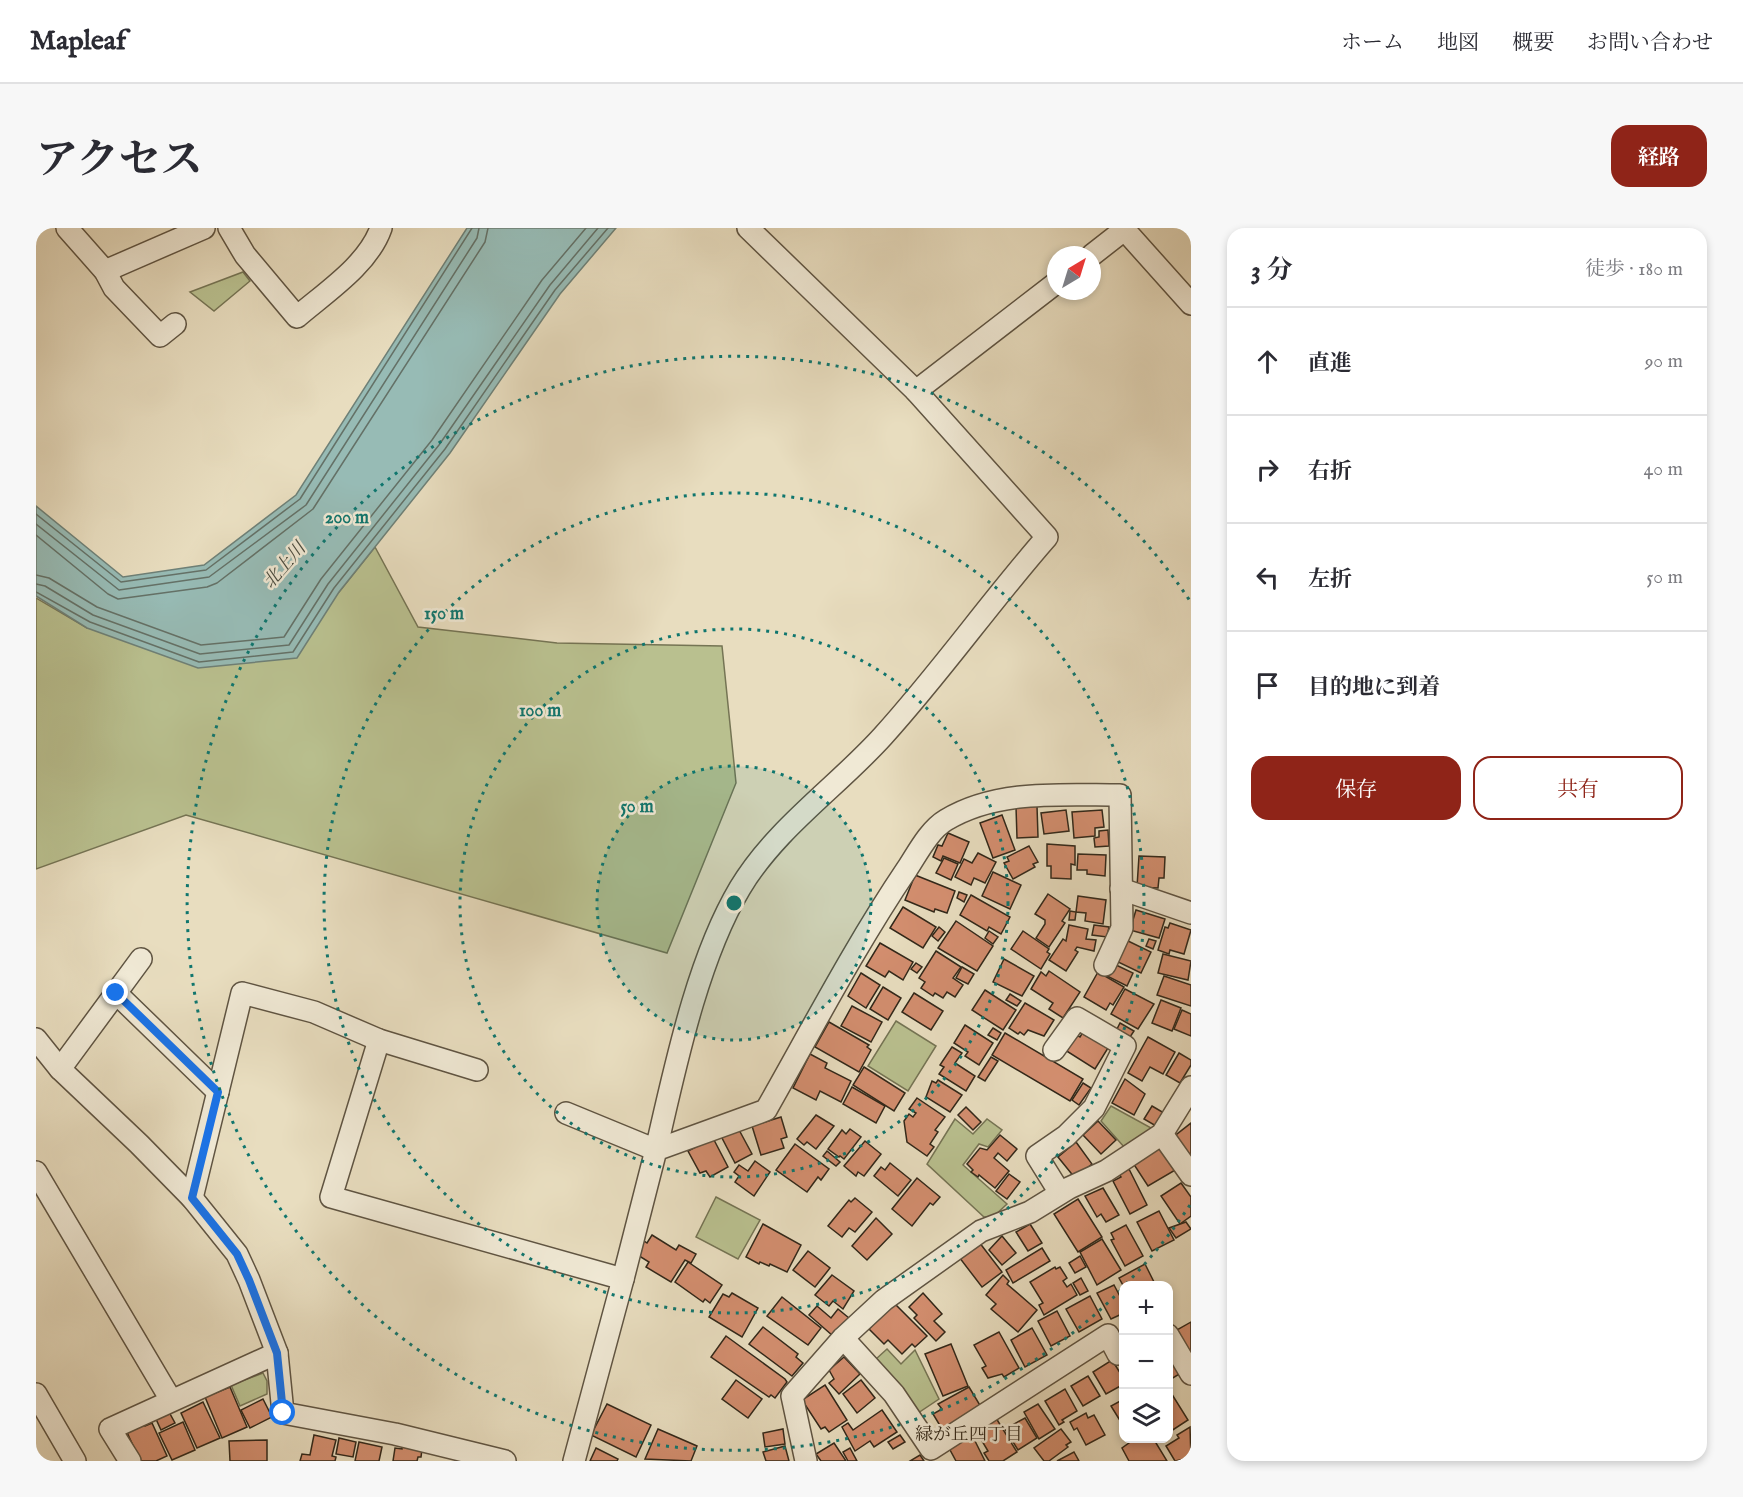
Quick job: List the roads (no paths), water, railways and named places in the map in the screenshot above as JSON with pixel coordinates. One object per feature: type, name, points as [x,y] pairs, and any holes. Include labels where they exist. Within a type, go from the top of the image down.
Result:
[{"type":"street","points":[[67,228],[105,271],[114,288],[160,336],[175,324]]},
{"type":"street","points":[[105,271],[201,228]]},
{"type":"street","points":[[229,228],[245,255],[297,317],[348,273],[377,240],[381,228]]},
{"type":"street","points":[[574,1461],[623,1279],[680,1047],[715,940],[740,888],[767,849],[836,784],[937,675],[1002,589],[1047,537],[916,391],[748,228]]},
{"type":"street","points":[[1101,248],[1124,229],[1191,304]]},
{"type":"street","points":[[916,391],[1047,290]]},
{"type":"street","points":[[566,1113],[656,1150],[766,1110],[879,911],[926,840],[944,820],[1003,800],[1041,795],[1120,795],[1122,928],[1105,965]]},
{"type":"street","points":[[1121,889],[1191,913]]},
{"type":"street","points":[[60,1069],[141,959]]},
{"type":"street","points":[[116,993],[218,1092]]},
{"type":"street","points":[[192,1198],[242,993],[315,1012],[379,1040],[477,1070]]},
{"type":"street","points":[[1054,1050],[1077,1018],[1125,1046],[1094,1108],[1066,1136],[1037,1156],[1060,1193]]},
{"type":"street","points":[[36,1039],[60,1069],[140,1144],[192,1198],[237,1254],[277,1353],[283,1413],[395,1434],[505,1461]]},
{"type":"street","points":[[379,1040],[331,1197],[623,1279]]},
{"type":"street","points":[[806,1461],[792,1396],[843,1338],[884,1300],[981,1231],[1030,1212],[1060,1193],[1106,1171],[1162,1134],[1191,1087]]},
{"type":"street","points":[[1162,1134],[1191,1175]]},
{"type":"street","points":[[36,1172],[171,1400]]},
{"type":"street","points":[[843,1338],[894,1394],[931,1449],[1108,1335],[1119,1354]]},
{"type":"street","points":[[1173,1343],[1191,1374]]},
{"type":"street","points":[[130,1461],[110,1429],[277,1353]]},
{"type":"street","points":[[36,1394],[75,1461]]},
{"type":"water","name":"北上川","points":[[467,228],[616,228],[560,294],[450,453],[339,592],[297,658],[198,668],[87,628],[36,596],[36,506],[123,577],[204,565],[296,495]]},
{"type":"district","name":"緑が丘四丁目","points":[[969,1435]]}]
